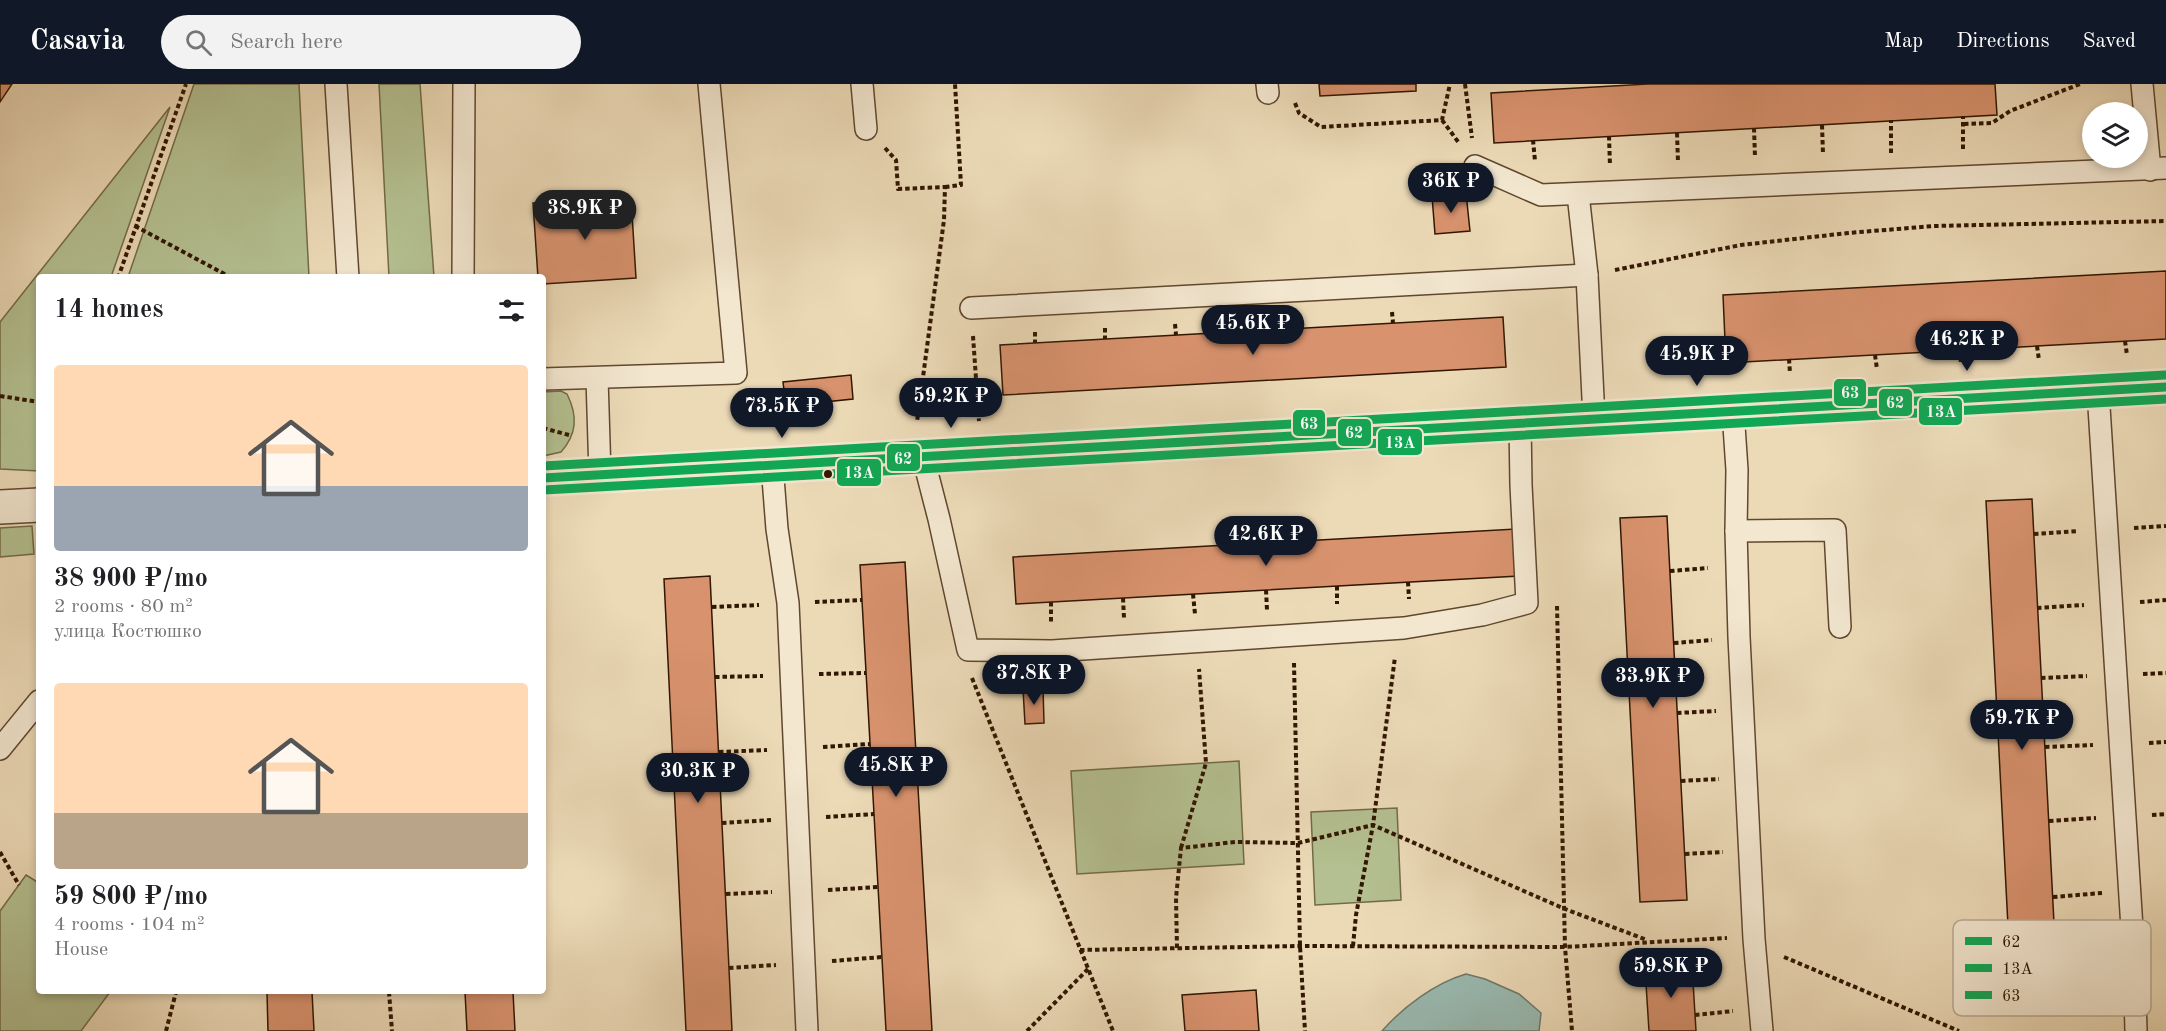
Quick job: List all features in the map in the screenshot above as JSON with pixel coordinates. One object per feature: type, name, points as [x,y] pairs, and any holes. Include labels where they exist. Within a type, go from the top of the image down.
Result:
[{"type":"street","points":[[546,478],[2166,387]]},
{"type":"street","points":[[0,507],[36,505]]},
{"type":"lane","points":[[336,84],[348,274]]},
{"type":"lane","points":[[463,274],[464,84]]},
{"type":"lane","points":[[546,379],[736,373],[709,84]]},
{"type":"lane","points":[[862,84],[866,129]]},
{"type":"lane","points":[[1475,166],[1541,195],[2158,169],[2142,84]]},
{"type":"lane","points":[[1578,194],[1587,275],[1594,419]]},
{"type":"lane","points":[[972,308],[1587,275]]},
{"type":"lane","points":[[597,378],[600,475]]},
{"type":"lane","points":[[2098,391],[2131,920]]},
{"type":"lane","points":[[1733,411],[1737,470],[1739,637],[1754,939],[1762,1031]]},
{"type":"lane","points":[[923,457],[968,650],[1052,651],[1404,628],[1482,615],[1527,603],[1520,423]]},
{"type":"lane","points":[[772,465],[777,529],[788,603],[807,1031]]},
{"type":"lane","points":[[1736,531],[1835,530],[1840,627]]},
{"type":"lane","points":[[0,749],[36,705]]},
{"type":"lane","points":[[2136,1016],[2136,1031]]},
{"type":"path","points":[[119,274],[186,84]]},
{"type":"path","points":[[866,129],[896,160],[898,189],[961,185],[955,84]]},
{"type":"path","points":[[1268,88],[1292,94],[1299,113],[1321,127],[1442,120],[1450,84]]},
{"type":"path","points":[[1465,84],[1475,166]]},
{"type":"path","points":[[1964,124],[1992,123],[2010,111],[2080,84]]},
{"type":"path","points":[[916,423],[944,220],[945,187]]},
{"type":"path","points":[[1587,275],[1741,245],[1828,235],[1934,226],[2166,221]]},
{"type":"path","points":[[135,226],[225,274]]},
{"type":"path","points":[[972,308],[981,453]]},
{"type":"path","points":[[2126,341],[2127,358]]},
{"type":"path","points":[[2037,346],[2039,362]]},
{"type":"path","points":[[1960,350],[1962,366]]},
{"type":"path","points":[[1875,355],[1877,370]]},
{"type":"path","points":[[1789,359],[1790,374]]},
{"type":"path","points":[[0,396],[36,402]]},
{"type":"path","points":[[1670,571],[1737,566]]},
{"type":"path","points":[[1557,596],[1564,947],[1572,1031]]},
{"type":"path","points":[[1353,946],[1356,915],[1373,825],[1395,652],[1404,628]]},
{"type":"path","points":[[1293,636],[1300,946],[1305,1031]]},
{"type":"path","points":[[1674,643],[1739,637]]},
{"type":"path","points":[[1177,948],[1176,898],[1180,848],[1206,763],[1197,641]]},
{"type":"path","points":[[968,650],[966,664],[1113,1031]]},
{"type":"path","points":[[1677,713],[1744,709]]},
{"type":"path","points":[[1681,782],[1747,776]]},
{"type":"path","points":[[1180,848],[1234,842],[1298,843],[1373,825],[1565,909],[1651,941]]},
{"type":"path","points":[[1685,854],[1749,850]]},
{"type":"path","points":[[0,852],[19,885]]},
{"type":"path","points":[[1080,950],[1300,946],[1564,947],[1716,938],[1754,939],[1780,955],[1959,1031]]},
{"type":"path","points":[[1027,1031],[1088,969]]},
{"type":"path","points":[[166,1031],[175,994]]},
{"type":"path","points":[[389,994],[392,1031]]},
{"type":"path","points":[[1695,1015],[1761,1008]]},
{"type":"green space","points":[[194,84],[299,84],[309,274],[129,274]]},
{"type":"green space","points":[[379,84],[420,84],[434,274],[389,274]]},
{"type":"green space","points":[[170,107],[112,274],[38,274]]},
{"type":"green space","points":[[36,276],[36,471],[0,469],[0,322]]},
{"type":"green space","points":[[561,391],[567,394],[573,410],[574,424],[573,432],[561,452],[546,455],[546,392]]},
{"type":"green space","points":[[32,526],[34,554],[0,557],[0,528]]},
{"type":"green space","points":[[1239,761],[1244,864],[1077,874],[1071,771]]},
{"type":"green space","points":[[1397,808],[1401,900],[1315,905],[1311,812]]},
{"type":"green space","points":[[26,875],[36,881],[36,994],[109,994],[81,1031],[0,1031],[0,911]]},
{"type":"water","points":[[1466,974],[1485,979],[1519,994],[1541,1013],[1539,1031],[1382,1031],[1420,997],[1443,983]]},
{"type":"building","points":[[0,84],[12,84],[0,102]]},
{"type":"building","points":[[1319,84],[1416,84],[1416,91],[1320,96]]},
{"type":"building","points":[[1648,84],[1995,84],[1997,115],[1494,143],[1491,93]]},
{"type":"building","points":[[1466,193],[1470,231],[1435,234],[1432,196]]},
{"type":"building","points":[[631,198],[636,278],[546,284],[546,274],[538,274],[533,203]]},
{"type":"building","points":[[2166,271],[2166,339],[1726,363],[1723,295]]},
{"type":"building","points":[[1503,317],[1506,367],[1003,395],[1000,345]]},
{"type":"building","points":[[851,375],[853,399],[786,406],[783,382]]},
{"type":"building","points":[[2032,499],[2054,920],[2008,920],[1986,501]]},
{"type":"building","points":[[1667,516],[1687,900],[1640,902],[1620,518]]},
{"type":"building","points":[[1516,529],[1519,576],[1016,604],[1013,557]]},
{"type":"building","points":[[905,562],[932,1031],[886,1031],[860,565]]},
{"type":"building","points":[[710,576],[732,1031],[686,1031],[664,579]]},
{"type":"building","points":[[1043,688],[1044,723],[1025,724],[1023,689]]},
{"type":"building","points":[[1692,965],[1696,1031],[1649,1031],[1645,968]]},
{"type":"building","points":[[1256,990],[1259,1031],[1185,1031],[1182,995]]},
{"type":"building","points":[[267,994],[312,994],[314,1031],[268,1031]]},
{"type":"building","points":[[465,994],[513,994],[515,1031],[467,1031]]},
{"type":"transit line","name":"63","points":[[546,466],[2165,375]]},
{"type":"transit line","name":"62","points":[[546,478],[2166,387]]},
{"type":"transit line","name":"13А","points":[[546,490],[2166,399]]}]
